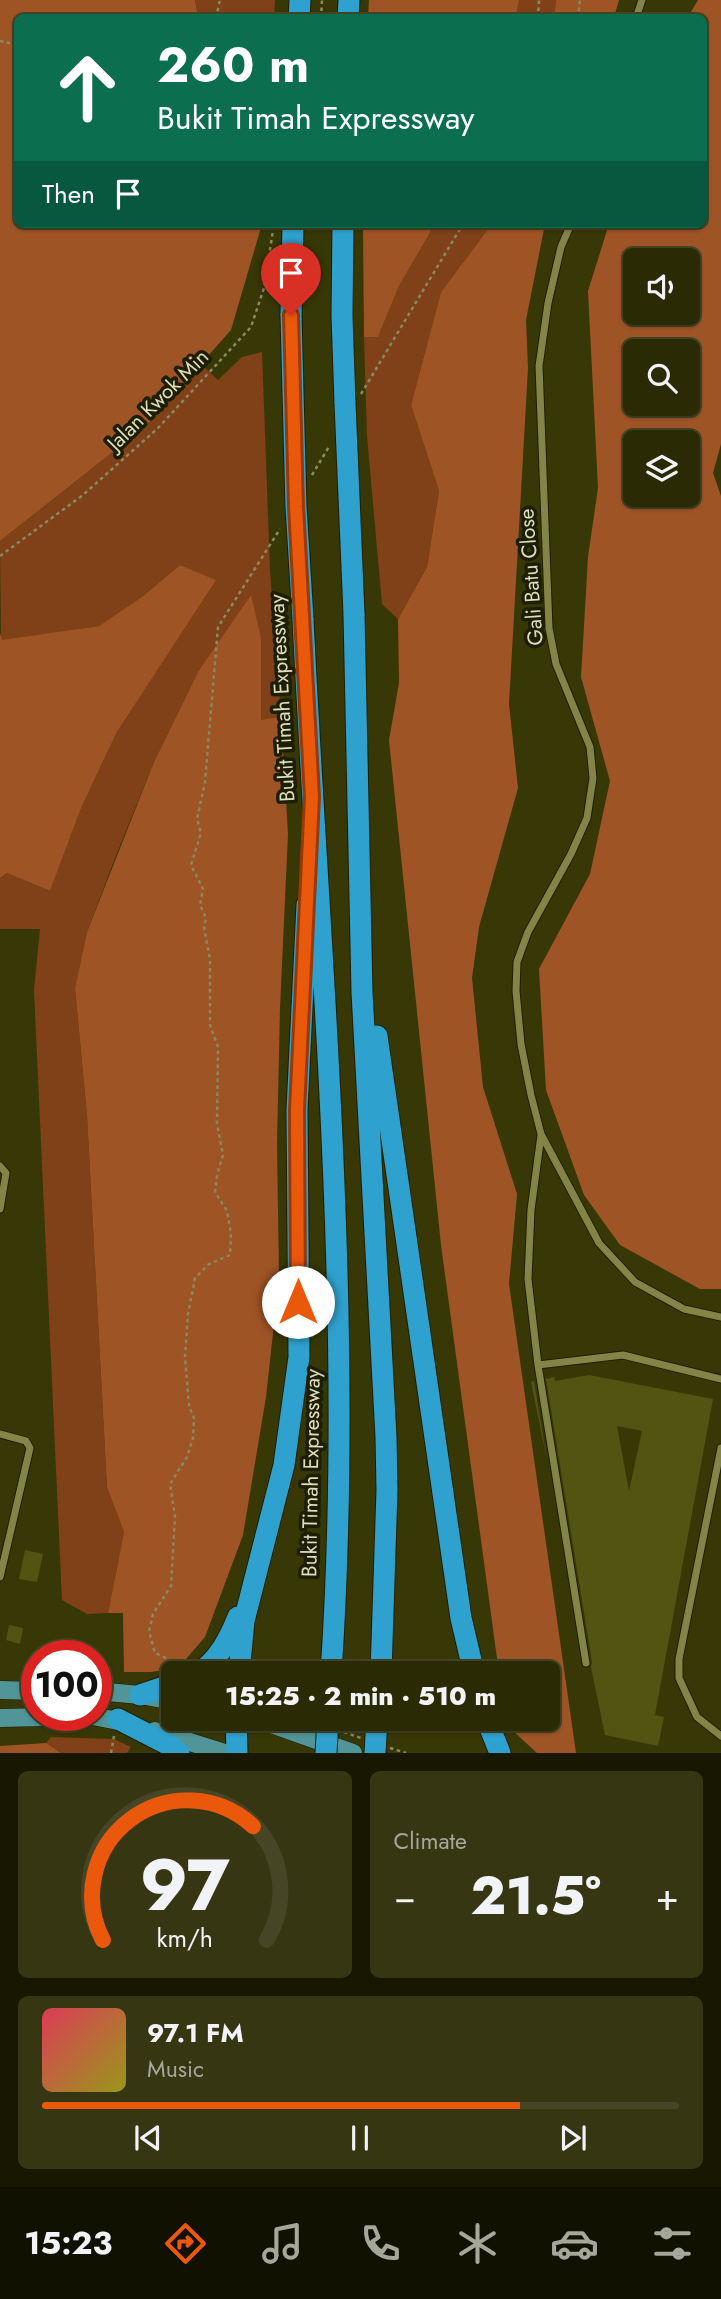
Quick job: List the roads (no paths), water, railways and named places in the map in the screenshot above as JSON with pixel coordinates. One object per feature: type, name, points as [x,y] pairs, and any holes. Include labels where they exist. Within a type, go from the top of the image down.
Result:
[{"type":"highway","name":"Bukit Timah Expressway","points":[[293,228],[296,507],[335,1176],[338,1438],[331,1661]]},
{"type":"highway","points":[[343,228],[342,316],[354,614],[362,992],[386,1437],[387,1490],[381,1661]]},
{"type":"highway","points":[[240,1661],[244,1621],[284,1465],[299,1357],[297,1110],[312,797]]},
{"type":"highway","points":[[362,992],[370,1003],[374,1016],[459,1604],[471,1661]]},
{"type":"highway","points":[[207,1661],[221,1652],[231,1635],[256,1569]]},
{"type":"highway","points":[[140,1695],[161,1686]]},
{"type":"highway","points":[[116,1725],[167,1744],[178,1753]]},
{"type":"highway","points":[[236,1731],[237,1753]]},
{"type":"highway","points":[[326,1753],[333,1731]]},
{"type":"highway","points":[[481,1731],[483,1753]]},
{"type":"highway","points":[[491,1731],[500,1753]]},
{"type":"main road","points":[[0,1690],[21,1691]]},
{"type":"main road","points":[[112,1692],[161,1699]]},
{"type":"main road","points":[[0,1717],[93,1716],[116,1725],[225,1753]]},
{"type":"main road","points":[[291,1731],[353,1753]]},
{"type":"lane","name":"Gali Batu Close","points":[[541,1134],[521,1044],[516,991],[517,962],[528,932],[571,854],[587,818],[593,778],[590,747],[555,664],[549,628],[539,366],[548,303],[561,247],[569,228]]},
{"type":"lane","points":[[541,1134],[599,1243],[635,1282],[684,1309],[721,1317]]},
{"type":"lane","points":[[541,1134],[531,1210],[528,1279],[538,1365],[586,1663]]},
{"type":"lane","points":[[0,1166],[6,1173],[0,1209]]},
{"type":"lane","points":[[538,1365],[623,1355],[721,1379]]},
{"type":"lane","points":[[0,1434],[26,1441],[30,1448],[0,1577]]},
{"type":"lane","points":[[721,1448],[679,1659],[680,1678],[697,1717],[721,1736]]}]
